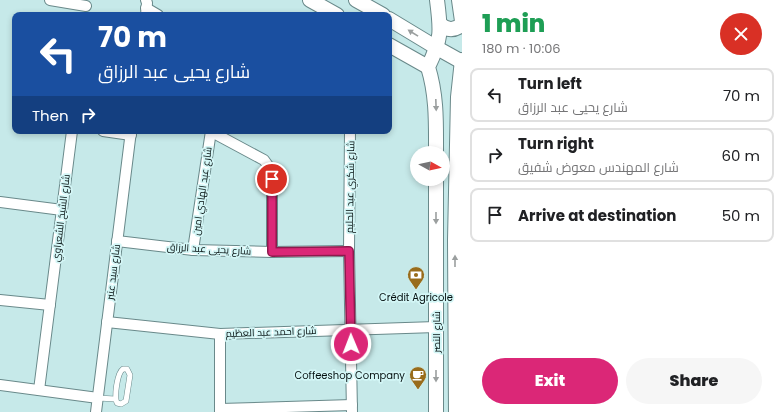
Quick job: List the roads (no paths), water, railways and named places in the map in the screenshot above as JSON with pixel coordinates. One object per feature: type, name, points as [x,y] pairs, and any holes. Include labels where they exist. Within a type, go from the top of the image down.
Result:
[{"type":"main road","points":[[310,0],[332,12]]},
{"type":"main road","points":[[356,0],[374,12]]},
{"type":"main road","points":[[428,67],[437,48],[440,32],[437,0]]},
{"type":"main road","points":[[459,0],[462,21]]},
{"type":"main road","points":[[392,23],[462,61]]},
{"type":"main road","points":[[440,24],[444,28],[454,30],[462,24]]},
{"type":"main road","points":[[392,47],[428,67],[433,82],[435,96],[436,146]]},
{"type":"main road","name":"شارع النصر","points":[[456,412],[460,97],[462,61]]},
{"type":"main road","name":"شارع النصر","points":[[436,186],[436,412]]},
{"type":"street","points":[[50,0],[85,7]]},
{"type":"street","name":"شارع الشيخ الشعراوي","points":[[39,390],[72,134]]},
{"type":"street","name":"شارع سيد عنبر","points":[[96,412],[131,134]]},
{"type":"street","name":"شارع عبد الهادي امين","points":[[193,250],[210,134]]},
{"type":"street","points":[[216,134],[264,160],[272,172],[272,252]]},
{"type":"street","name":"شارع شكري عبد الحليم","points":[[350,134],[349,251],[352,408]]},
{"type":"street","points":[[0,202],[62,210]]},
{"type":"street","name":"شارع يحيى عبد الرزاق","points":[[117,241],[193,250],[272,252],[349,251]]},
{"type":"street","points":[[0,304],[0,300],[50,305]]},
{"type":"street","name":"شارع احمد عبد العظيم","points":[[107,322],[220,334],[436,326]]},
{"type":"street","points":[[220,334],[220,410],[352,408]]},
{"type":"street","points":[[0,385],[98,398]]},
{"type":"lane","points":[[98,398],[115,399],[117,403],[121,404],[126,401],[130,375],[128,369],[123,369],[120,372],[115,399]]},
{"type":"place","name":"Crédit Agricole","points":[[416,290]]},
{"type":"place","name":"Coffeeshop Company","points":[[418,390]]}]
